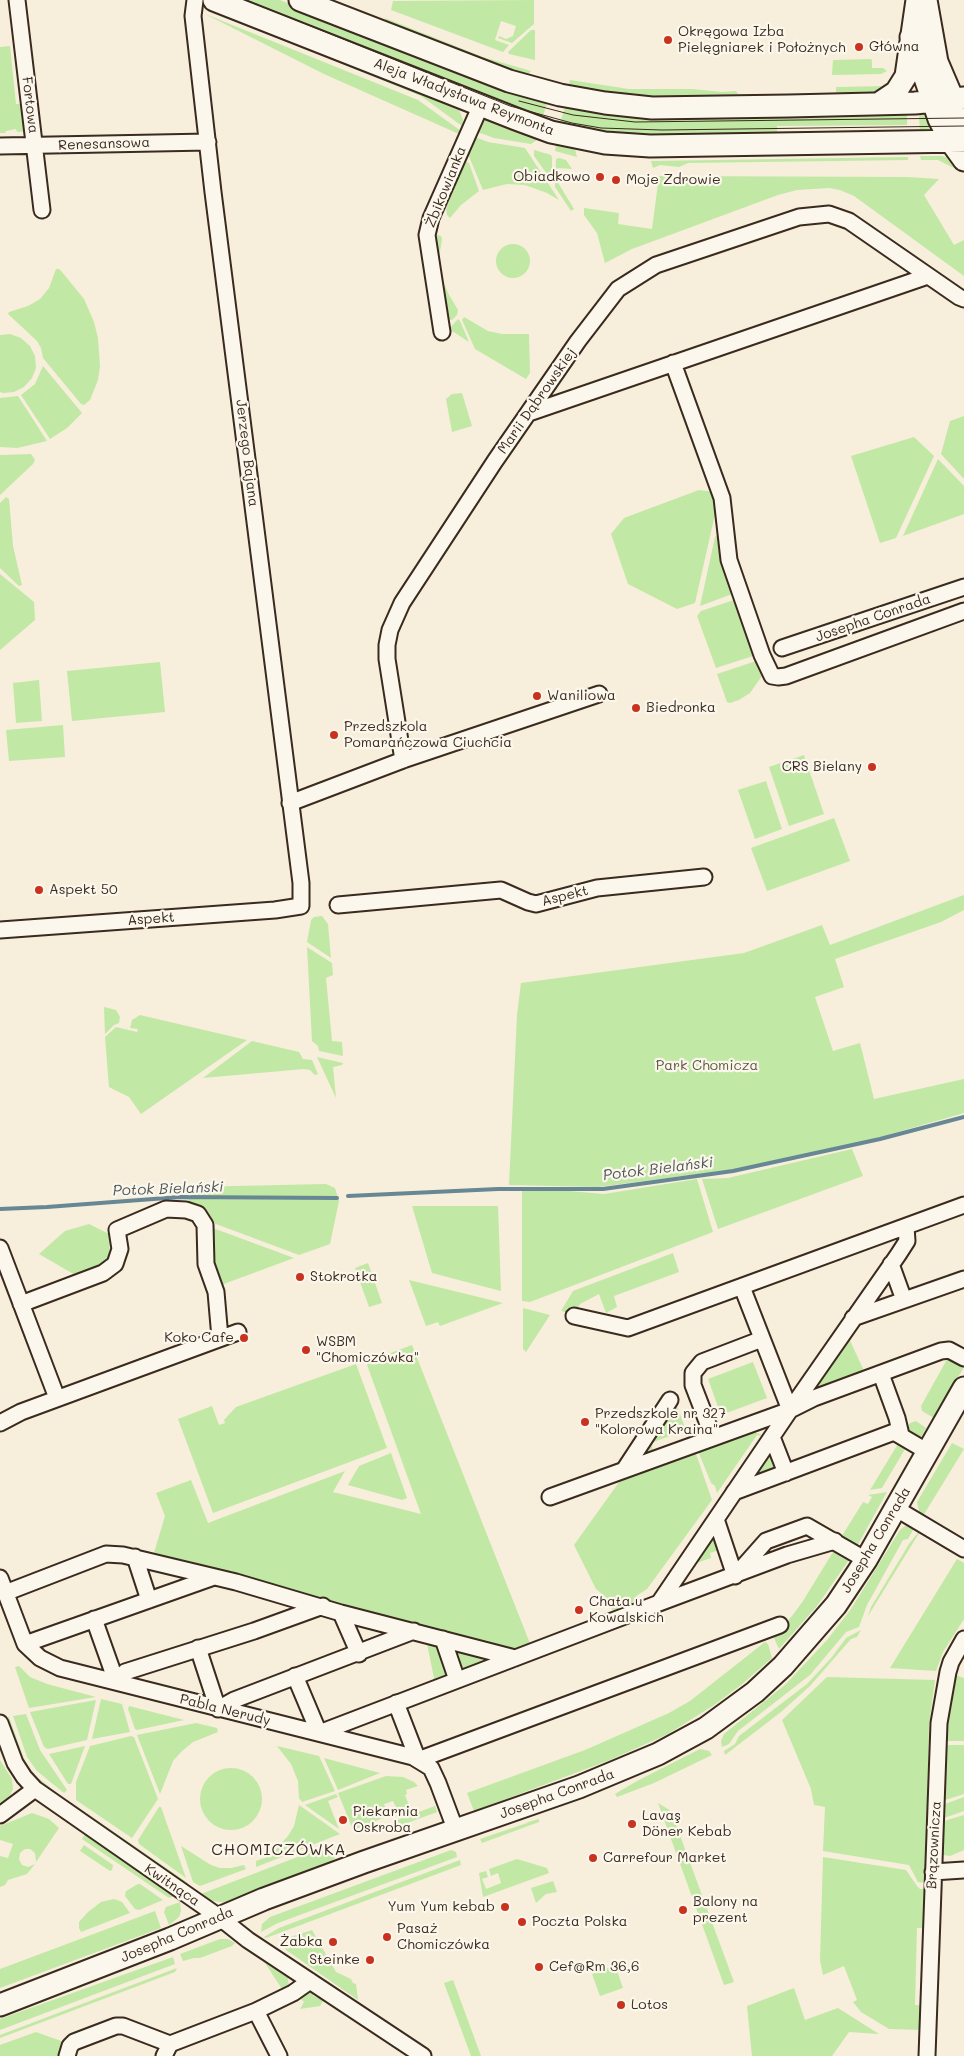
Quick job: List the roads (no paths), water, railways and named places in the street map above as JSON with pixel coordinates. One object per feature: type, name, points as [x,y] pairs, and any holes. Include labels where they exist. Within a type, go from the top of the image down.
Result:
[{"type":"street","name":"Fortowa","points":[[17,0],[42,210]]},
{"type":"street","name":"Jerzego Bajana","points":[[195,0],[193,16],[301,883],[301,906]]},
{"type":"street","name":"Aleja Władysława Reymonta","points":[[214,0],[551,132],[614,144],[650,146],[958,142]]},
{"type":"street","points":[[300,0],[509,82],[560,95],[652,108],[878,104],[949,99]]},
{"type":"street","points":[[878,104],[896,92],[904,82],[917,0]]},
{"type":"street","points":[[926,0],[937,62],[949,99],[958,142],[964,160]]},
{"type":"street","points":[[911,37],[964,125]]},
{"type":"street","name":"Żbikowianka","points":[[442,332],[427,235],[431,218],[481,105]]},
{"type":"street","name":"Renesansowa","points":[[0,146],[208,142]]},
{"type":"street","name":"Marii Dąbrowskiej","points":[[403,760],[386,659],[390,630],[405,598],[495,461],[578,341],[618,289],[656,265],[800,217],[829,214],[849,221],[959,297],[964,298]]},
{"type":"street","points":[[529,413],[928,276]]},
{"type":"street","points":[[673,363],[722,498],[729,560],[762,655],[772,676],[786,676],[964,611]]},
{"type":"street","name":"Josepha Conrada","points":[[782,648],[964,587]]},
{"type":"street","points":[[290,803],[403,760],[599,694]]},
{"type":"street","name":"Aspekt","points":[[338,905],[501,890],[536,904],[597,888],[704,876]]},
{"type":"street","name":"Aspekt","points":[[0,930],[275,910],[301,906]]},
{"type":"street","points":[[574,1316],[628,1328],[964,1206]]},
{"type":"street","points":[[21,1304],[103,1273],[115,1264],[120,1249],[117,1230],[166,1209],[186,1210],[198,1214],[204,1225],[206,1264],[216,1292],[220,1338]]},
{"type":"street","points":[[659,1603],[907,1241],[906,1227]]},
{"type":"street","points":[[0,1248],[57,1398]]},
{"type":"street","points":[[891,1264],[904,1300]]},
{"type":"street","points":[[853,1318],[964,1279]]},
{"type":"street","points":[[742,1286],[790,1410]]},
{"type":"street","points":[[0,1423],[21,1412],[57,1398],[238,1332]]},
{"type":"street","points":[[713,1438],[694,1385],[693,1373],[702,1362],[762,1339]]},
{"type":"street","points":[[550,1497],[790,1410],[941,1350],[950,1350],[964,1358]]},
{"type":"street","points":[[880,1374],[897,1418],[900,1435]]},
{"type":"street","name":"Josepha Conrada","points":[[0,2005],[170,1939],[219,1916],[364,1862],[579,1787],[658,1754],[706,1728],[754,1692],[790,1659],[836,1605],[866,1560],[964,1388]]},
{"type":"street","points":[[624,1470],[670,1400]]},
{"type":"street","points":[[734,1492],[894,1432],[928,1452]]},
{"type":"street","points":[[772,1437],[786,1473]]},
{"type":"street","points":[[895,1508],[964,1549]]},
{"type":"street","points":[[716,1519],[736,1576]]},
{"type":"street","points":[[736,1576],[766,1541],[807,1526],[866,1560]]},
{"type":"street","points":[[295,1676],[319,1733],[659,1603],[736,1576],[779,1558],[816,1545],[835,1541]]},
{"type":"street","points":[[5,1593],[106,1554],[123,1555],[214,1577],[323,1606],[341,1613],[515,1658]]},
{"type":"street","points":[[135,1558],[149,1600]]},
{"type":"street","points":[[25,1644],[214,1577]]},
{"type":"street","name":"Pabla Nerudy","points":[[0,1578],[25,1644],[40,1658],[60,1668],[413,1757],[431,1768],[456,1831]]},
{"type":"street","points":[[94,1620],[116,1682],[125,1672],[254,1631],[323,1606]]},
{"type":"street","points":[[341,1613],[359,1654]]},
{"type":"street","points":[[396,1703],[418,1760],[780,1625]]},
{"type":"street","points":[[198,1648],[218,1709],[234,1700],[359,1654],[414,1631]]},
{"type":"street","points":[[442,1639],[457,1680]]},
{"type":"street","name":"Brązownicza","points":[[927,2056],[939,1723],[948,1672],[956,1652],[964,1639]]},
{"type":"street","name":"Kwitnąca","points":[[0,1723],[15,1763],[35,1789],[219,1916],[248,1940],[422,2056]]},
{"type":"street","points":[[0,1815],[35,1789]]},
{"type":"street","points":[[933,1872],[964,1870]]},
{"type":"street","points":[[67,2056],[70,2046],[74,2042],[116,2026],[123,2026],[167,2050],[256,2012],[293,1993],[310,1981]]},
{"type":"street","points":[[256,2012],[280,2056]]},
{"type":"waterway","name":"Potok Bielański","points":[[348,1196],[498,1189],[603,1189],[733,1171],[880,1139],[964,1117]]},
{"type":"waterway","name":"Potok Bielański","points":[[0,1209],[180,1197],[337,1198]]},
{"type":"tram line","points":[[246,0],[510,106],[572,123],[601,128],[662,130],[964,126]]},
{"type":"tram line","points":[[519,101],[573,115],[635,122],[964,118]]},
{"type":"place","name":"Okręgowa Izba Pielęgniarek i Położnych","points":[[668,40]]},
{"type":"place","name":"Główna","points":[[859,47]]},
{"type":"place","name":"Obiadkowo","points":[[600,177]]},
{"type":"place","name":"Moje Zdrowie","points":[[616,180]]},
{"type":"place","name":"Waniliowa","points":[[537,696]]},
{"type":"place","name":"Biedronka","points":[[636,708]]},
{"type":"place","name":"Przedszkola Pomarańczowa Ciuchcia","points":[[334,735]]},
{"type":"place","name":"CRS Bielany","points":[[872,767]]},
{"type":"place","name":"Aspekt 50","points":[[39,890]]},
{"type":"place","name":"Stokrotka","points":[[300,1277]]},
{"type":"place","name":"Koko Cafe","points":[[244,1338]]},
{"type":"place","name":"WSBM \"Chomiczówka\"","points":[[306,1350]]},
{"type":"place","name":"Przedszkole nr 327 \"Kolorowa Kraina\"","points":[[585,1422]]},
{"type":"place","name":"Chata u Kowalskich","points":[[579,1610]]},
{"type":"place","name":"Piekarnia Oskroba","points":[[343,1820]]},
{"type":"place","name":"Lavaş Döner Kebab","points":[[632,1824]]},
{"type":"place","name":"Carrefour Market","points":[[593,1858]]},
{"type":"place","name":"Yum Yum kebab","points":[[505,1907]]},
{"type":"place","name":"Balony na prezent","points":[[683,1910]]},
{"type":"place","name":"Poczta Polska","points":[[522,1922]]},
{"type":"place","name":"Pasaż Chomiczówka","points":[[387,1937]]},
{"type":"place","name":"Żabka","points":[[333,1942]]},
{"type":"place","name":"Steinke","points":[[370,1960]]},
{"type":"place","name":"Cef@Rm 36,6","points":[[539,1967]]},
{"type":"place","name":"Lotos","points":[[621,2005]]},
{"type":"district","name":"CHOMICZÓWKA","points":[[279,1850]]},
{"type":"park label","name":"Park Chomicza","points":[[707,1066]]}]
